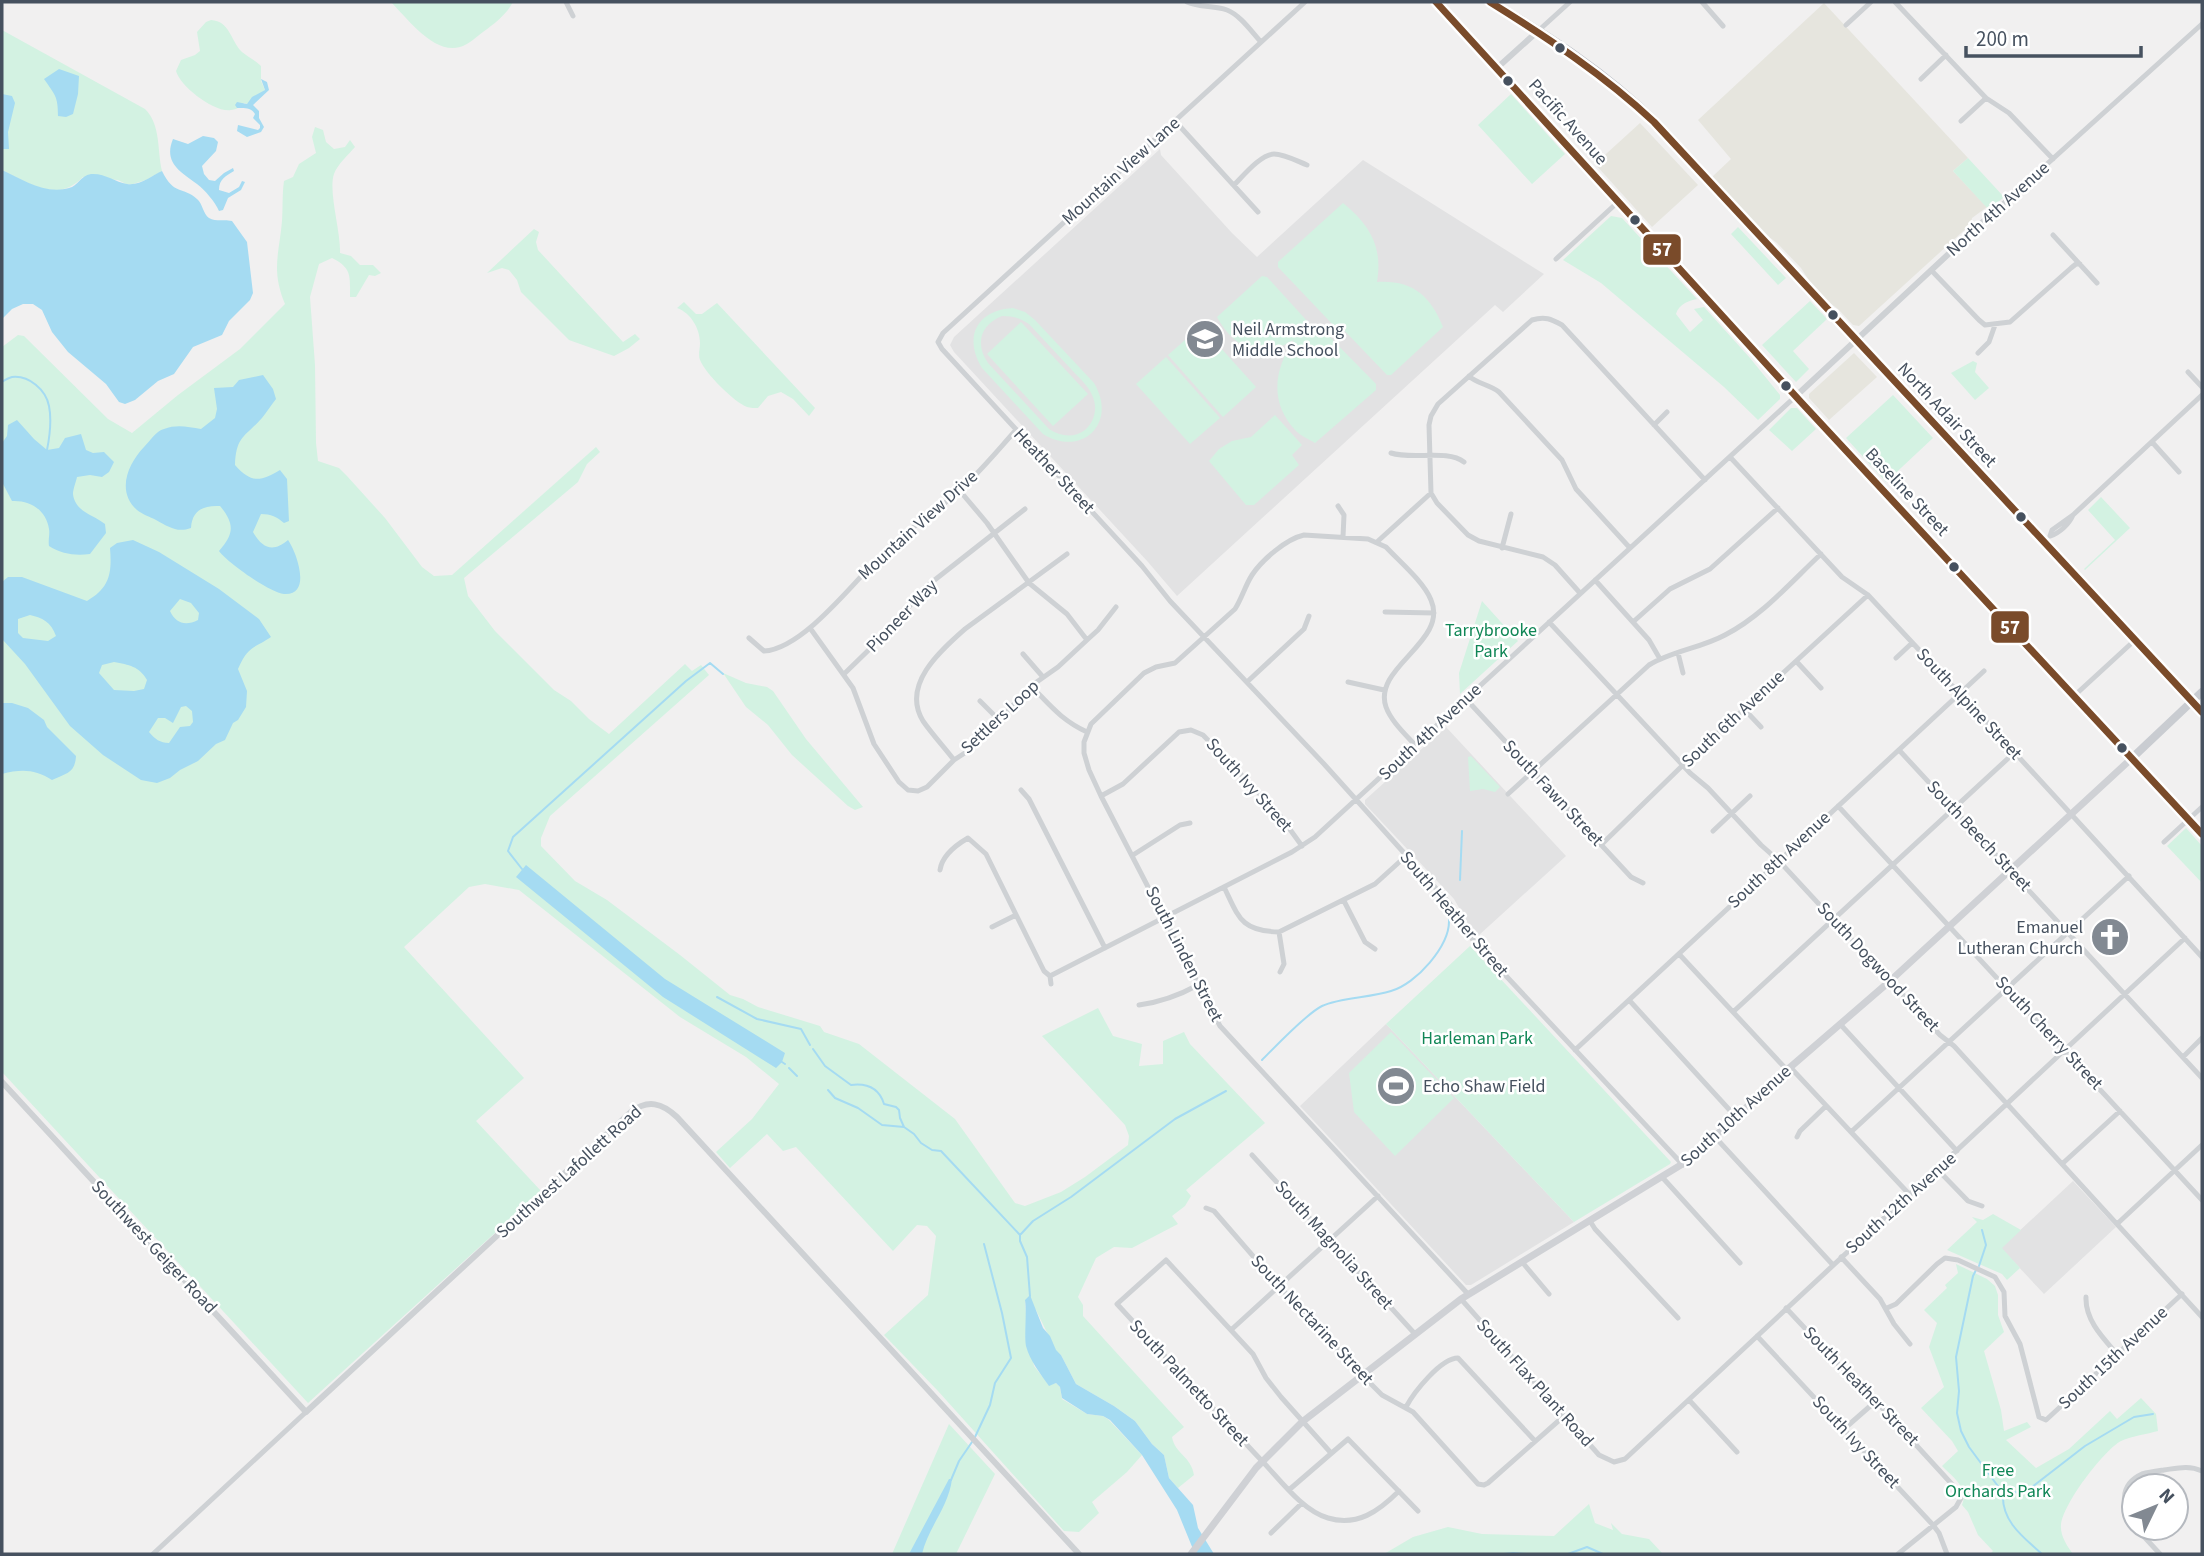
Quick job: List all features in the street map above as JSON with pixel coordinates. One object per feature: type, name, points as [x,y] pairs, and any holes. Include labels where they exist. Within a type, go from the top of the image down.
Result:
[{"type":"highway","name":"Pacific Avenue","points":[[1436,2],[1619,201]]},
{"type":"highway","name":"North Adair Street","points":[[1490,2],[1564,47],[1607,79],[1670,138],[1857,340],[2047,538],[2135,640],[2202,712]]},
{"type":"highway","name":"Baseline Street","points":[[1619,201],[2202,835]]},
{"type":"main road","points":[[2132,759],[2202,692]]},
{"type":"main road","name":"South 10th Avenue","points":[[1191,1554],[1262,1461],[1302,1422],[1468,1294],[1683,1165],[1788,1068],[1890,981],[2132,759]]},
{"type":"street","points":[[566,2],[573,16]]},
{"type":"street","points":[[1187,2],[1195,6],[1225,9],[1236,16],[1261,42]]},
{"type":"street","name":"Mountain View Lane","points":[[939,342],[943,333],[1306,2]]},
{"type":"street","points":[[1497,68],[1570,2]]},
{"type":"street","points":[[1702,2],[1723,26]]},
{"type":"street","points":[[1846,25],[1871,2]]},
{"type":"street","points":[[1895,2],[1986,98],[2009,113],[2053,159]]},
{"type":"street","name":"North 4th Avenue","points":[[1796,396],[2202,24]]},
{"type":"street","points":[[1921,79],[1946,55]]},
{"type":"street","points":[[1961,121],[1986,98]]},
{"type":"street","points":[[1175,121],[1258,212]]},
{"type":"street","points":[[1234,186],[1267,156],[1275,154],[1307,165]]},
{"type":"street","points":[[1556,258],[1619,201]]},
{"type":"street","points":[[2053,235],[2097,283]]},
{"type":"street","points":[[1931,270],[1979,320],[1985,325],[1995,325],[2015,319],[2071,268],[2080,264]]},
{"type":"street","points":[[1580,593],[1555,565],[1543,557],[1502,548],[1468,535],[1437,503],[1431,493],[1429,425],[1434,409],[1469,376],[1532,320],[1550,318],[1562,326],[1705,480]]},
{"type":"street","points":[[1978,353],[1989,342],[1995,325]]},
{"type":"street","name":"Heather Street","points":[[939,342],[942,349],[1142,566],[1170,601]]},
{"type":"street","points":[[2188,372],[2202,387]]},
{"type":"street","points":[[1469,376],[1474,381],[1499,391],[1562,460],[1576,489],[1630,548]]},
{"type":"street","points":[[2047,538],[2052,530],[2073,515],[2202,395]]},
{"type":"street","name":"South 4th Avenue","points":[[1050,976],[1302,846],[1796,396]]},
{"type":"street","points":[[1654,425],[1667,412]]},
{"type":"street","name":"Mountain View Drive","points":[[749,638],[764,651],[784,645],[810,628],[887,549],[960,491],[1016,430]]},
{"type":"street","points":[[2152,442],[2179,472]]},
{"type":"street","points":[[1391,453],[1403,457],[1456,456],[1464,462]]},
{"type":"street","name":"South Alpine Street","points":[[1730,457],[1850,584],[1868,595],[2202,957]]},
{"type":"street","points":[[960,491],[995,534],[1029,583],[1067,614],[1087,640]]},
{"type":"street","points":[[1378,541],[1431,493]]},
{"type":"street","points":[[1338,506],[1344,515],[1343,537]]},
{"type":"street","points":[[1633,622],[1670,589],[1710,569],[1778,508]]},
{"type":"street","name":"Pioneer Way","points":[[844,674],[881,638],[927,586],[1026,509]]},
{"type":"street","points":[[1502,548],[1511,514]]},
{"type":"street","points":[[1031,686],[1054,712],[1069,724],[1087,732],[1097,717],[1144,673],[1175,663],[1235,609],[1251,576],[1285,543],[1304,535],[1368,538],[1386,547],[1432,601],[1432,625],[1390,678],[1384,690],[1385,706],[1391,717],[1415,745]]},
{"type":"street","points":[[954,760],[922,720],[916,698],[920,680],[950,642],[965,629],[1067,554]]},
{"type":"street","points":[[1508,794],[1642,670],[1660,659],[1704,645],[1738,628],[1821,554]]},
{"type":"street","points":[[1595,580],[1649,640],[1660,659]]},
{"type":"street","name":"South 6th Avenue","points":[[1601,845],[1683,765],[1868,595]]},
{"type":"street","name":"South Heather Street","points":[[1170,601],[1450,904],[1478,946],[1683,1165]]},
{"type":"street","name":"Settlers Loop","points":[[810,628],[829,658],[844,674],[859,702],[874,744],[899,782],[908,790],[918,791],[927,787],[954,760],[974,747],[1031,686],[1072,656],[1116,607]]},
{"type":"street","points":[[1385,612],[1434,613]]},
{"type":"street","points":[[1247,682],[1304,629],[1309,617]]},
{"type":"street","name":"South Dogwood Street","points":[[1549,622],[1683,765],[1779,861],[2202,1317]]},
{"type":"street","points":[[2074,696],[2135,640]]},
{"type":"street","points":[[1896,658],[1912,643]]},
{"type":"street","points":[[1678,653],[1684,673]]},
{"type":"street","points":[[1023,654],[1043,677]]},
{"type":"street","points":[[1796,661],[1821,688]]},
{"type":"street","name":"South 8th Avenue","points":[[1575,1050],[1984,671]]},
{"type":"street","points":[[1348,682],[1384,690]]},
{"type":"street","name":"South Fawn Street","points":[[1466,699],[1631,877],[1643,883]]},
{"type":"street","points":[[980,701],[1000,721]]},
{"type":"street","points":[[1744,709],[1761,727]]},
{"type":"street","name":"South Ivy Street","points":[[1101,796],[1123,784],[1179,732],[1191,730],[1203,735],[1217,749],[1278,813],[1302,846]]},
{"type":"street","name":"South Linden Street","points":[[1087,732],[1084,753],[1089,770],[1215,1018],[1226,1034],[1468,1294]]},
{"type":"street","name":"South Beech Street","points":[[1899,750],[2202,1077]]},
{"type":"street","points":[[1733,1012],[2015,752]]},
{"type":"street","points":[[1020,790],[1029,799],[1105,948]]},
{"type":"street","points":[[1713,831],[1750,796]]},
{"type":"street","name":"South Cherry Street","points":[[1838,806],[2202,1200]]},
{"type":"street","points":[[2164,842],[2202,807]]},
{"type":"street","points":[[1133,855],[1180,825],[1190,823]]},
{"type":"street","points":[[940,870],[941,861],[968,838],[986,854],[1044,971],[1050,976],[1051,984]]},
{"type":"street","points":[[1224,887],[1240,918],[1247,925],[1259,932],[1279,932],[1375,884],[1406,856]]},
{"type":"street","points":[[1851,1132],[2129,876]]},
{"type":"street","points":[[1344,901],[1365,942],[1376,949]]},
{"type":"street","points":[[992,927],[1016,915]]},
{"type":"street","points":[[1279,932],[1284,964],[1280,972]]},
{"type":"street","name":"South 12th Avenue","points":[[1614,1462],[1625,1459],[2185,938]]},
{"type":"street","points":[[1679,954],[1910,1195]]},
{"type":"street","points":[[1139,1005],[1160,1003],[1198,985]]},
{"type":"street","points":[[1629,1000],[1737,1117]]},
{"type":"street","points":[[1840,1024],[1957,1151]]},
{"type":"street","points":[[2183,1056],[2202,1038]]},
{"type":"street","name":"Southwest Geiger Road","points":[[2,1082],[306,1412]]},
{"type":"street","name":"Southwest Lafollett Road","points":[[153,1554],[631,1112],[652,1103],[664,1106],[677,1117],[1079,1554]]},
{"type":"street","points":[[1797,1137],[1826,1106]]},
{"type":"street","points":[[2062,1164],[2120,1111]]},
{"type":"street","points":[[1715,1137],[1833,1265]]},
{"type":"street","points":[[2117,1224],[2202,1145]]},
{"type":"street","name":"South Magnolia Street","points":[[1252,1155],[1415,1334]]},
{"type":"street","points":[[1937,1169],[1968,1201],[1982,1206]]},
{"type":"street","points":[[1662,1177],[1740,1263]]},
{"type":"street","points":[[1331,1453],[1266,1378],[1252,1354],[1231,1330],[1377,1195]]},
{"type":"street","name":"South Nectarine Street","points":[[1206,1208],[1214,1211],[1362,1375],[1385,1397],[1406,1407],[1417,1416],[1477,1483],[1489,1483],[1535,1441]]},
{"type":"street","points":[[1590,1221],[1678,1318]]},
{"type":"street","points":[[1841,1257],[1880,1299],[1894,1324],[1910,1344]]},
{"type":"street","name":"South 15th Avenue","points":[[1887,1308],[1896,1304],[1945,1258],[1954,1258],[1969,1264],[1998,1280],[2004,1292],[2004,1316],[2017,1337],[2038,1412],[2043,1420],[2182,1294]]},
{"type":"street","name":"South Palmetto Street","points":[[1231,1330],[1166,1260],[1117,1304],[1302,1503]]},
{"type":"street","points":[[1522,1262],[1549,1294]]},
{"type":"street","points":[[2086,1297],[2092,1321],[2117,1354]]},
{"type":"street","name":"South Flax Plant Road","points":[[1461,1299],[1599,1455],[1614,1462]]},
{"type":"street","name":"South Heather Street","points":[[1786,1308],[1958,1489],[1961,1497],[1956,1507],[1933,1525]]},
{"type":"street","name":"South Ivy Street","points":[[1757,1336],[1933,1525],[1947,1554]]},
{"type":"street","points":[[1406,1407],[1418,1388],[1454,1357],[1462,1360],[1535,1441],[1564,1416]]},
{"type":"street","points":[[1689,1400],[1737,1452]]},
{"type":"street","points":[[1844,1429],[1876,1401]]},
{"type":"street","points":[[1290,1489],[1348,1439],[1418,1511]]},
{"type":"street","points":[[2153,1472],[2184,1466],[2202,1471]]},
{"type":"street","points":[[1271,1533],[1302,1503],[1325,1517],[1340,1521],[1350,1520],[1373,1513],[1399,1491]]},
{"type":"street","points":[[1898,1554],[1933,1525]]},
{"type":"shaded area","points":[[1824,3],[1968,158],[1953,171],[1987,207],[1972,218],[1971,224],[1859,326],[1853,325],[1826,300],[1801,268],[1760,230],[1712,177],[1731,159],[1698,120]]},
{"type":"shaded area","points":[[1640,123],[1698,185],[1652,227],[1595,164]]},
{"type":"shaded area","name":"Neil Armstrong Middle School","points":[[1160,149],[1161,155],[1257,257],[1363,160],[1544,274],[1503,312],[1495,305],[1177,596],[950,345],[954,337]]},
{"type":"shaded area","points":[[1854,353],[1877,377],[1829,420],[1809,398],[1809,394]]},
{"type":"shaded area","points":[[1446,727],[1566,856],[1478,936],[1454,899],[1365,804],[1365,800]]},
{"type":"shaded area","points":[[1386,1024],[1574,1222],[1471,1285],[1466,1285],[1300,1106]]},
{"type":"shaded area","points":[[2073,1181],[2116,1227],[2044,1294],[2001,1248]]},
{"type":"green space","points":[[391,2],[513,2],[500,19],[472,41],[450,48],[440,46],[422,34]]},
{"type":"green space","points":[[211,20],[226,27],[242,52],[261,66],[261,81],[265,90],[234,110],[224,110],[207,103],[184,84],[176,71],[181,60],[200,51],[197,32]]},
{"type":"green space","points":[[2,30],[145,109],[154,122],[162,171],[133,184],[83,177],[73,185],[53,190],[33,185],[2,170]]},
{"type":"green space","points":[[1511,94],[1565,154],[1532,184],[1478,125]]},
{"type":"green space","points":[[315,127],[323,130],[326,142],[334,149],[345,147],[350,140],[355,147],[338,167],[333,181],[340,253],[351,256],[360,265],[373,265],[381,273],[369,275],[356,297],[350,297],[349,273],[343,265],[332,258],[319,264],[310,297],[318,461],[339,468],[385,518],[422,567],[434,576],[452,575],[596,447],[600,452],[587,464],[578,482],[464,578],[468,596],[495,631],[554,690],[609,734],[685,664],[692,671],[701,665],[709,675],[550,816],[541,838],[541,846],[575,881],[607,900],[730,995],[758,1007],[820,1026],[824,1032],[859,1044],[955,1119],[1015,1203],[1025,1206],[1061,1192],[1128,1145],[1129,1136],[1125,1125],[1042,1036],[1098,1008],[1113,1036],[1142,1044],[1139,1066],[1163,1064],[1163,1041],[1184,1032],[1190,1044],[1265,1123],[1186,1190],[1191,1196],[1185,1206],[1172,1216],[1178,1224],[1132,1248],[1114,1247],[1096,1258],[1078,1297],[1083,1305],[1083,1316],[1184,1427],[1172,1437],[1176,1447],[1190,1463],[1194,1475],[1178,1488],[1169,1478],[1164,1455],[1135,1421],[1076,1384],[1036,1310],[1025,1300],[1034,1366],[1049,1385],[1056,1383],[1060,1387],[1062,1399],[1087,1414],[1103,1416],[1109,1420],[1142,1455],[1127,1472],[1092,1502],[1099,1513],[1079,1532],[1064,1531],[884,1335],[928,1295],[936,1236],[927,1226],[917,1225],[893,1251],[796,1147],[783,1151],[767,1134],[730,1168],[716,1152],[752,1119],[779,1084],[746,1057],[680,1017],[519,890],[485,884],[469,887],[404,947],[524,1078],[476,1121],[541,1191],[308,1403],[2,1072],[2,347],[18,335],[24,336],[108,419],[132,433],[240,349],[285,304],[277,272],[284,181],[293,177],[299,164],[316,153],[312,137]]},
{"type":"green space","points":[[1968,158],[2004,197],[1989,210],[1953,171]]},
{"type":"green space","points":[[1343,203],[1367,228],[1376,247],[1377,282],[1400,284],[1418,292],[1432,306],[1443,327],[1391,375],[1387,375],[1341,327],[1337,329],[1278,267],[1278,262]]},
{"type":"green space","points":[[1611,216],[1622,218],[1697,299],[1682,305],[1676,314],[1690,332],[1703,320],[1694,309],[1704,307],[1780,395],[1780,399],[1758,420],[1724,387],[1601,283],[1563,260]]},
{"type":"green space","points":[[1738,227],[1786,278],[1778,285],[1731,234]]},
{"type":"green space","points":[[534,229],[539,232],[536,242],[538,250],[623,342],[635,334],[640,339],[614,356],[569,340],[521,292],[517,280],[509,270],[502,268],[487,273]]},
{"type":"green space","points":[[1262,276],[1267,277],[1308,322],[1301,333],[1317,324],[1376,384],[1376,390],[1315,443],[1296,431],[1281,409],[1278,398],[1277,386],[1282,363],[1294,340],[1271,349],[1250,348],[1232,337],[1217,317]]},
{"type":"green space","points":[[1810,301],[1827,319],[1793,351],[1809,369],[1796,382],[1762,345]]},
{"type":"green space","points":[[684,302],[696,314],[702,314],[717,303],[815,408],[809,416],[793,399],[781,392],[768,396],[758,408],[741,404],[728,393],[700,360],[700,338],[696,327],[686,314],[677,308]]},
{"type":"green space","points":[[1013,308],[1025,312],[1094,383],[1102,411],[1099,423],[1083,439],[1071,442],[1043,434],[982,368],[976,357],[974,336],[982,320],[1001,310]],"holes":[[[1002,316],[1023,320],[1029,324],[1088,388],[1095,409],[1085,430],[1067,436],[1049,429],[988,363],[982,349],[982,336],[989,324]]]},
{"type":"green space","points":[[1021,322],[1088,394],[1053,426],[987,354]]},
{"type":"green space","points":[[1201,326],[1256,387],[1223,417],[1168,355]]},
{"type":"green space","points":[[1166,357],[1220,418],[1190,444],[1136,384]]},
{"type":"green space","points":[[1973,361],[1977,363],[1975,372],[1989,388],[1975,400],[1951,373]]},
{"type":"green space","points":[[1893,395],[1933,438],[1886,482],[1846,438]]},
{"type":"green space","points":[[1791,408],[1797,408],[1816,429],[1792,451],[1769,430]]},
{"type":"green space","points":[[1275,415],[1302,445],[1292,455],[1299,465],[1254,505],[1246,505],[1209,461],[1219,449],[1232,441],[1251,437]]},
{"type":"green space","points":[[2101,497],[2130,528],[2085,570],[2115,540],[2088,510]]},
{"type":"green space","name":"Tarrybrooke Park","points":[[1482,601],[1518,641],[1460,694],[1459,673]]},
{"type":"green space","points":[[723,673],[773,691],[806,739],[863,807],[855,810],[848,806],[792,755],[768,725],[746,707]]},
{"type":"green space","points":[[1471,756],[1500,787],[1495,792],[1483,789],[1470,791],[1468,757]]},
{"type":"green space","points":[[2186,828],[2202,846],[2202,883],[2167,846]]},
{"type":"green space","name":"Harleman Park","points":[[1470,946],[1670,1164],[1574,1222],[1386,1024]]},
{"type":"green space","name":"Echo Shaw Field","points":[[1391,1032],[1454,1098],[1395,1156],[1354,1112],[1349,1073]]},
{"type":"green space","points":[[1993,1214],[2021,1230],[2002,1248],[2020,1268],[2007,1280],[2002,1274],[1947,1250],[1977,1222],[1972,1217],[1983,1220]]},
{"type":"green space","name":"Free Orchards Park","points":[[1956,1264],[1987,1279],[1995,1286],[1998,1315],[2004,1332],[1984,1351],[2001,1410],[2004,1431],[2027,1422],[2031,1427],[2006,1440],[2036,1468],[2069,1449],[2110,1411],[2117,1419],[2141,1398],[2156,1414],[2158,1431],[2121,1441],[2104,1455],[2076,1492],[2061,1525],[2066,1544],[2073,1554],[1990,1554],[1993,1551],[1978,1535],[1962,1505],[1962,1488],[1942,1466],[1958,1451],[1921,1408],[1944,1387],[1929,1347],[1937,1323],[1924,1310],[1958,1273]]},
{"type":"green space","points":[[949,1424],[995,1474],[956,1554],[892,1554]]},
{"type":"green space","points":[[1589,1504],[1595,1523],[1613,1530],[1611,1523],[1622,1534],[1649,1539],[1663,1554],[1384,1554],[1413,1537],[1448,1527],[1482,1534],[1554,1536]]},
{"type":"water","points":[[59,69],[79,76],[73,114],[66,117],[58,116],[55,96],[44,79]]},
{"type":"water","points":[[261,79],[267,82],[269,90],[253,105],[259,111],[264,127],[261,132],[247,137],[237,131],[238,125],[258,130],[260,125],[253,118],[255,114],[251,110],[237,108],[235,105],[237,102],[247,104],[252,97],[265,90]]},
{"type":"water","points":[[2,94],[12,96],[15,103],[8,132],[9,149],[2,149]]},
{"type":"water","points":[[203,136],[214,138],[218,142],[216,151],[202,166],[209,180],[215,181],[233,168],[234,171],[222,180],[219,190],[229,193],[239,187],[242,181],[245,182],[241,190],[228,198],[223,210],[219,211],[203,189],[175,166],[170,154],[173,139],[188,144]]},
{"type":"water","points":[[2,170],[34,185],[60,190],[72,187],[91,174],[132,184],[162,171],[171,184],[197,199],[209,218],[232,221],[247,242],[253,293],[250,300],[229,321],[222,335],[193,347],[174,374],[158,381],[135,400],[125,404],[119,402],[106,384],[68,352],[52,332],[42,310],[33,304],[23,304],[12,309],[2,319]]},
{"type":"water","points":[[263,375],[273,389],[276,399],[240,442],[235,465],[251,478],[267,477],[280,470],[287,479],[289,521],[284,523],[274,516],[261,514],[253,532],[260,542],[268,547],[283,544],[288,540],[300,572],[298,588],[293,593],[284,594],[269,588],[249,576],[219,551],[228,539],[231,529],[220,506],[209,506],[200,510],[194,517],[191,528],[177,530],[137,510],[127,495],[129,469],[158,432],[178,426],[201,429],[215,418],[217,409],[214,388],[233,387],[239,380]]},
{"type":"water","points":[[17,420],[47,450],[59,448],[65,438],[81,434],[86,450],[93,453],[104,452],[114,462],[109,472],[102,477],[77,477],[74,488],[77,505],[105,524],[106,533],[90,554],[69,554],[49,546],[49,529],[40,511],[25,502],[12,501],[2,482],[2,443],[7,436],[8,425]]},
{"type":"water","points":[[133,540],[159,552],[219,589],[259,619],[271,637],[248,652],[238,669],[247,691],[246,707],[233,723],[225,740],[216,744],[198,761],[157,783],[141,780],[103,755],[70,726],[25,664],[2,639],[2,582],[8,577],[22,577],[87,601],[105,585],[110,572],[110,548],[117,543]],"holes":[[[180,599],[191,603],[199,613],[198,620],[182,623],[175,619],[170,611]],[[30,615],[46,621],[56,636],[48,641],[23,638],[18,633],[18,619]],[[114,662],[137,669],[147,680],[144,689],[114,690],[99,673],[102,665]],[[186,706],[192,711],[193,722],[190,726],[180,727],[169,743],[158,740],[149,732],[158,718],[165,718],[173,723],[181,707]]]},
{"type":"water","points":[[2,703],[28,708],[44,720],[47,727],[76,756],[72,769],[52,780],[28,771],[2,774]]},
{"type":"water","points":[[526,865],[665,979],[785,1053],[782,1062],[776,1068],[663,997],[516,877]]},
{"type":"water","points":[[1030,1295],[1043,1328],[1076,1384],[1135,1421],[1164,1455],[1169,1478],[1193,1505],[1198,1528],[1214,1554],[1195,1554],[1177,1510],[1142,1455],[1110,1420],[1103,1416],[1087,1414],[1062,1398],[1060,1387],[1056,1383],[1049,1386],[1026,1346],[1025,1300]]},
{"type":"water","points":[[949,1479],[952,1479],[947,1498],[922,1554],[909,1554]]},
{"type":"waterway","points":[[2,382],[12,377],[25,378],[44,394],[50,417],[47,450]]},
{"type":"waterway","points":[[522,869],[508,851],[513,837],[686,681],[710,663],[723,674]]},
{"type":"waterway","points":[[1460,880],[1462,831]]},
{"type":"waterway","points":[[1262,1060],[1322,1006],[1391,991],[1411,981],[1438,952],[1448,930],[1449,920]]},
{"type":"waterway","points":[[717,997],[757,1019],[801,1029],[810,1045]]},
{"type":"waterway","points":[[813,1049],[825,1066],[851,1085],[872,1088],[884,1104],[896,1107],[904,1127]]},
{"type":"waterway","points":[[789,1068],[797,1076]]},
{"type":"waterway","points":[[828,1090],[835,1098],[858,1108],[882,1125],[904,1127],[921,1143],[932,1150],[941,1151],[1020,1235],[1027,1257],[1030,1296]]},
{"type":"waterway","points":[[1021,1234],[1033,1221],[1071,1197],[1175,1119],[1226,1091]]},
{"type":"waterway","points":[[1979,1266],[1986,1245],[1982,1230]]},
{"type":"waterway","points":[[975,1437],[990,1405],[995,1383],[1011,1358],[984,1244]]},
{"type":"waterway","points":[[1976,1270],[1956,1357],[1959,1391],[1957,1413],[1961,1431],[1969,1447],[2003,1493],[2003,1503],[2009,1520],[2042,1554]]},
{"type":"waterway","points":[[2003,1493],[2022,1492],[2032,1487],[2085,1446],[2134,1417],[2153,1414]]},
{"type":"waterway","points":[[951,1480],[959,1461],[972,1442]]},
{"type":"waterway","points":[[1568,1554],[1587,1547],[1603,1554]]},
{"type":"waterway","points":[[1504,1554],[1526,1554]]},
{"type":"transit line","name":"57","points":[[1436,2],[1800,401],[2202,834]]},
{"type":"transit line","name":"57","points":[[1490,2],[1575,58],[1654,122],[2202,712]]},
{"type":"place","name":"Neil Armstrong Middle School","points":[[1205,339]]},
{"type":"place","name":"Emanuel Lutheran Church","points":[[2110,937]]},
{"type":"place","name":"Echo Shaw Field","points":[[1396,1086]]}]
